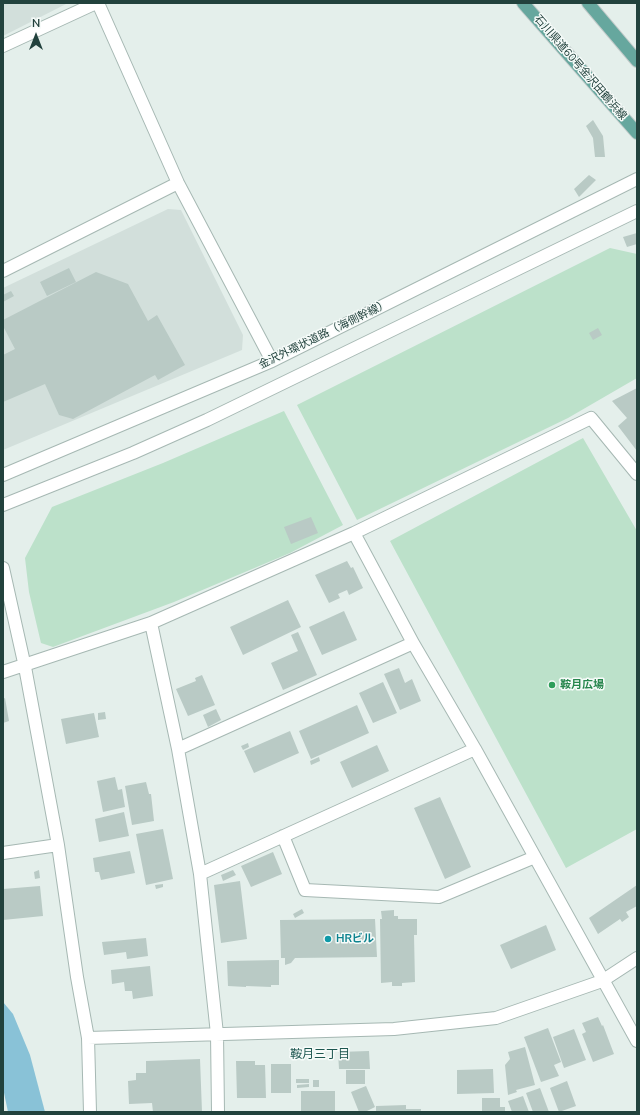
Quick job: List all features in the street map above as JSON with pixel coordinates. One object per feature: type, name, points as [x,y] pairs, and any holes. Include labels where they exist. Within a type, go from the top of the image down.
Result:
[{"type":"main road","name":"石川県道60号金沢田鶴浜線","points":[[523,3],[637,133]]},
{"type":"main road","points":[[588,3],[637,61]]},
{"type":"street","points":[[3,46],[97,3],[178,183],[272,361]]},
{"type":"street","name":"金沢外環状道路（海側幹線）","points":[[3,475],[272,361],[637,178]]},
{"type":"street","points":[[3,271],[178,183]]},
{"type":"street","points":[[3,505],[126,456],[207,420],[637,210]]},
{"type":"street","points":[[3,672],[25,666],[151,623],[354,533],[591,418],[637,474]]},
{"type":"street","points":[[354,533],[413,642],[475,749],[602,981],[637,1041]]},
{"type":"street","points":[[3,568],[25,666],[58,845],[77,976],[88,1038],[90,1112]]},
{"type":"street","points":[[151,623],[178,749],[200,874],[217,1034],[218,1112]]},
{"type":"street","points":[[178,749],[413,642]]},
{"type":"street","points":[[200,874],[475,749]]},
{"type":"street","points":[[283,836],[306,890],[439,896],[535,857]]},
{"type":"street","points":[[3,853],[58,845]]},
{"type":"street","points":[[88,1038],[394,1029],[496,1018],[602,981],[637,958]]},
{"type":"shaded area","points":[[3,3],[68,3],[3,36]]},
{"type":"shaded area","points":[[168,209],[181,210],[243,335],[242,350],[3,450],[3,288]]},
{"type":"green space","points":[[610,248],[637,254],[637,378],[568,418],[357,520],[297,405]]},
{"type":"green space","points":[[284,411],[343,525],[290,553],[174,602],[53,647],[41,643],[29,592],[25,558],[52,507],[163,463]]},
{"type":"green space","name":"鞍月広場","points":[[583,438],[637,531],[637,829],[566,868],[390,541]]},
{"type":"water","points":[[3,1002],[13,1014],[30,1055],[45,1112],[8,1112],[3,1088]]},
{"type":"building","points":[[593,120],[603,136],[605,157],[595,157],[593,138],[586,126]]},
{"type":"building","points":[[589,175],[596,180],[579,197],[574,189]]},
{"type":"building","points":[[637,233],[637,244],[627,247],[623,237]]},
{"type":"building","points":[[69,268],[76,282],[47,296],[40,282]]},
{"type":"building","points":[[96,272],[128,284],[148,321],[157,315],[185,365],[158,380],[155,375],[73,419],[59,415],[45,384],[3,402],[3,355],[15,349],[3,326],[3,320]]},
{"type":"building","points":[[11,291],[14,296],[3,302],[3,295]]},
{"type":"building","points":[[598,328],[602,335],[593,340],[589,333]]},
{"type":"building","points":[[637,388],[637,451],[618,426],[627,418],[612,401]]},
{"type":"building","points":[[311,517],[318,533],[291,544],[284,527]]},
{"type":"building","points":[[347,561],[351,568],[353,567],[363,588],[349,595],[347,590],[338,594],[340,598],[329,603],[315,575]]},
{"type":"building","points":[[288,600],[301,627],[243,655],[230,627]]},
{"type":"building","points":[[344,611],[357,640],[322,655],[309,627]]},
{"type":"building","points":[[298,632],[317,675],[283,690],[271,663],[298,651],[291,635]]},
{"type":"building","points":[[399,668],[405,683],[412,679],[421,701],[400,710],[384,674]]},
{"type":"building","points":[[202,675],[215,705],[188,716],[176,689],[196,681],[195,678]]},
{"type":"building","points":[[383,682],[397,713],[373,723],[359,693]]},
{"type":"building","points":[[5,698],[9,721],[3,723],[3,699]]},
{"type":"building","points":[[357,705],[369,733],[311,759],[299,731]]},
{"type":"building","points":[[216,709],[221,720],[208,727],[203,715]]},
{"type":"building","points":[[105,712],[106,719],[98,720],[98,713]]},
{"type":"building","points":[[94,713],[99,737],[66,744],[61,719]]},
{"type":"building","points":[[290,731],[299,753],[254,773],[244,751]]},
{"type":"building","points":[[248,743],[249,747],[243,750],[241,746]]},
{"type":"building","points":[[377,745],[389,771],[352,788],[340,762]]},
{"type":"building","points":[[319,757],[320,761],[311,765],[310,761]]},
{"type":"building","points":[[115,777],[118,790],[122,789],[125,807],[103,812],[97,781]]},
{"type":"building","points":[[146,782],[149,794],[151,794],[154,821],[132,825],[125,786]]},
{"type":"building","points":[[440,797],[471,867],[445,879],[414,808]]},
{"type":"building","points":[[124,812],[129,836],[99,842],[95,819]]},
{"type":"building","points":[[163,829],[173,879],[146,885],[136,834]]},
{"type":"building","points":[[130,851],[135,873],[101,880],[99,872],[95,872],[93,858]]},
{"type":"building","points":[[273,852],[282,874],[251,887],[241,866]]},
{"type":"building","points":[[39,870],[40,878],[35,879],[34,872]]},
{"type":"building","points":[[233,870],[236,875],[223,881],[221,875]]},
{"type":"building","points":[[240,881],[247,939],[221,943],[214,885]]},
{"type":"building","points":[[163,884],[163,887],[156,889],[155,885]]},
{"type":"building","points":[[637,885],[637,906],[626,912],[629,917],[622,922],[620,919],[598,934],[589,918]]},
{"type":"building","points":[[40,886],[43,916],[3,920],[3,889]]},
{"type":"building","points":[[302,909],[304,913],[295,918],[293,914]]},
{"type":"building","points":[[394,910],[394,916],[398,916],[398,919],[417,919],[417,935],[414,935],[415,982],[402,983],[402,986],[392,986],[392,982],[381,983],[381,911]]},
{"type":"building","name":"HRビル","points":[[375,919],[377,957],[295,958],[291,963],[285,965],[285,958],[281,958],[280,920]]},
{"type":"building","points":[[546,925],[556,950],[511,969],[500,945]]},
{"type":"building","points":[[146,938],[148,956],[127,959],[126,952],[104,955],[102,942]]},
{"type":"building","points":[[279,960],[279,985],[271,985],[271,987],[228,986],[227,961]]},
{"type":"building","points":[[150,966],[153,996],[133,999],[132,991],[125,991],[124,982],[112,984],[111,970]]},
{"type":"building","points":[[598,1017],[602,1026],[603,1025],[614,1054],[593,1062],[582,1034],[586,1032],[582,1023]]},
{"type":"building","points":[[548,1028],[561,1062],[554,1065],[559,1076],[541,1082],[524,1037]]},
{"type":"building","points":[[574,1029],[586,1060],[564,1068],[553,1037]]},
{"type":"building","points":[[525,1047],[535,1085],[516,1090],[517,1092],[508,1095],[505,1065],[510,1059],[508,1052]]},
{"type":"building","points":[[369,1051],[370,1069],[339,1069],[338,1052]]},
{"type":"building","points":[[200,1059],[202,1112],[153,1112],[152,1103],[129,1104],[128,1081],[136,1080],[136,1073],[146,1073],[146,1061]]},
{"type":"building","points":[[236,1061],[255,1061],[255,1065],[265,1065],[266,1098],[237,1098]]},
{"type":"building","points":[[271,1064],[291,1064],[291,1093],[271,1093]]},
{"type":"building","points":[[493,1069],[494,1093],[457,1094],[457,1070]]},
{"type":"building","points":[[346,1070],[365,1070],[365,1084],[346,1084]]},
{"type":"building","points":[[296,1079],[309,1079],[309,1083],[296,1083]]},
{"type":"building","points":[[313,1080],[319,1080],[319,1087],[313,1087]]},
{"type":"building","points":[[567,1081],[576,1106],[559,1112],[550,1088]]},
{"type":"building","points":[[309,1084],[309,1087],[297,1088],[297,1085]]},
{"type":"building","points":[[366,1086],[375,1107],[365,1112],[359,1112],[351,1092]]},
{"type":"building","points":[[540,1088],[549,1112],[533,1112],[526,1093]]},
{"type":"building","points":[[301,1091],[335,1091],[335,1112],[301,1112]]},
{"type":"building","points":[[523,1096],[529,1112],[512,1112],[508,1101]]},
{"type":"building","points":[[482,1098],[500,1098],[500,1107],[505,1107],[505,1112],[482,1112]]},
{"type":"building","points":[[406,1105],[406,1109],[421,1109],[421,1112],[376,1112],[376,1106]]},
{"type":"place","name":"鞍月広場","points":[[552,685]]},
{"type":"place","name":"HRビル","points":[[328,939]]},
{"type":"district","name":"鞍月三丁目","points":[[320,1055]]}]
